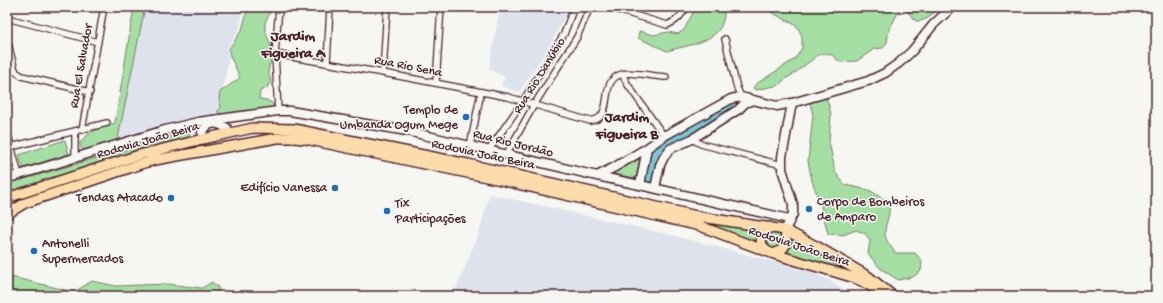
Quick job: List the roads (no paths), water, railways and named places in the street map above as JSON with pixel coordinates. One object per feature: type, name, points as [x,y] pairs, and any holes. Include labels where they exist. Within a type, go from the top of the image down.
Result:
[{"type":"main road","name":"Rodovia João Beira","points":[[7,198],[202,135],[253,128],[294,129],[464,163],[701,217],[784,230],[816,246],[869,277],[893,296]]},
{"type":"main road","points":[[224,147],[227,131]]},
{"type":"main road","points":[[202,135],[209,150]]},
{"type":"main road","name":"Rodovia João Beira","points":[[7,214],[25,203],[141,164],[277,138],[305,139],[496,179],[700,226],[770,253],[855,278],[869,285],[882,296]]},
{"type":"main road","points":[[770,227],[762,233],[761,238],[761,244],[770,253],[783,249],[786,245],[784,230]]},
{"type":"street","name":"Rua El Salvador","points":[[82,130],[104,7]]},
{"type":"street","points":[[278,111],[276,54],[279,7]]},
{"type":"street","points":[[327,63],[330,7]]},
{"type":"street","points":[[383,73],[387,7]]},
{"type":"street","points":[[436,83],[442,7]]},
{"type":"street","name":"Rua Rio Danúbio","points":[[489,150],[523,101],[564,34],[574,7]]},
{"type":"street","name":"Rua Rio Danúbio","points":[[506,155],[534,106],[577,37],[590,7]]},
{"type":"street","points":[[608,7],[667,25],[675,22],[681,16],[686,7]]},
{"type":"street","points":[[597,176],[647,148],[664,136],[731,99],[753,100],[777,106],[868,82],[885,73],[899,63],[912,51],[933,25],[952,7]]},
{"type":"street","points":[[7,18],[98,42]]},
{"type":"street","points":[[7,39],[16,72],[22,76],[90,92]]},
{"type":"street","points":[[725,39],[737,88],[743,100]]},
{"type":"street","name":"Rua Rio Sena","points":[[276,54],[508,97],[534,106],[590,121],[597,120],[602,116],[610,84],[614,78],[622,74]]},
{"type":"street","points":[[664,136],[628,85],[622,74],[666,77]]},
{"type":"street","points":[[470,146],[481,92]]},
{"type":"street","points":[[655,188],[660,165],[670,149],[692,139],[738,108],[743,100]]},
{"type":"street","points":[[784,230],[793,214],[793,204],[782,169],[782,157],[792,103]]},
{"type":"street","name":"Rua Rio Jordão","points":[[7,178],[165,130],[198,122],[278,111],[290,111],[407,131],[789,219]]},
{"type":"street","points":[[202,135],[205,127],[211,123],[218,124],[227,131],[230,118]]},
{"type":"street","points":[[198,122],[202,135]]},
{"type":"street","points":[[11,147],[107,123]]},
{"type":"street","points":[[7,131],[19,175]]},
{"type":"street","points":[[75,132],[75,158]]},
{"type":"street","points":[[692,139],[701,144],[782,165]]},
{"type":"street","points":[[640,185],[647,148]]},
{"type":"waterway","points":[[648,179],[652,157],[659,148],[729,104]]},
{"type":"place","name":"Templo de Umbanda Ogum Mege","points":[[466,117]]},
{"type":"place","name":"Edifício Vanessa","points":[[335,188]]},
{"type":"place","name":"Tendas Atacado","points":[[171,198]]},
{"type":"place","name":"Corpo de Bombeiros de Amparo","points":[[809,209]]},
{"type":"place","name":"Tix Participações","points":[[387,211]]},
{"type":"place","name":"Antonelli Supermercados","points":[[34,251]]},
{"type":"district","name":"Jardim Figueira A","points":[[293,46]]},
{"type":"district","name":"Jardim Figueira B","points":[[627,126]]}]
